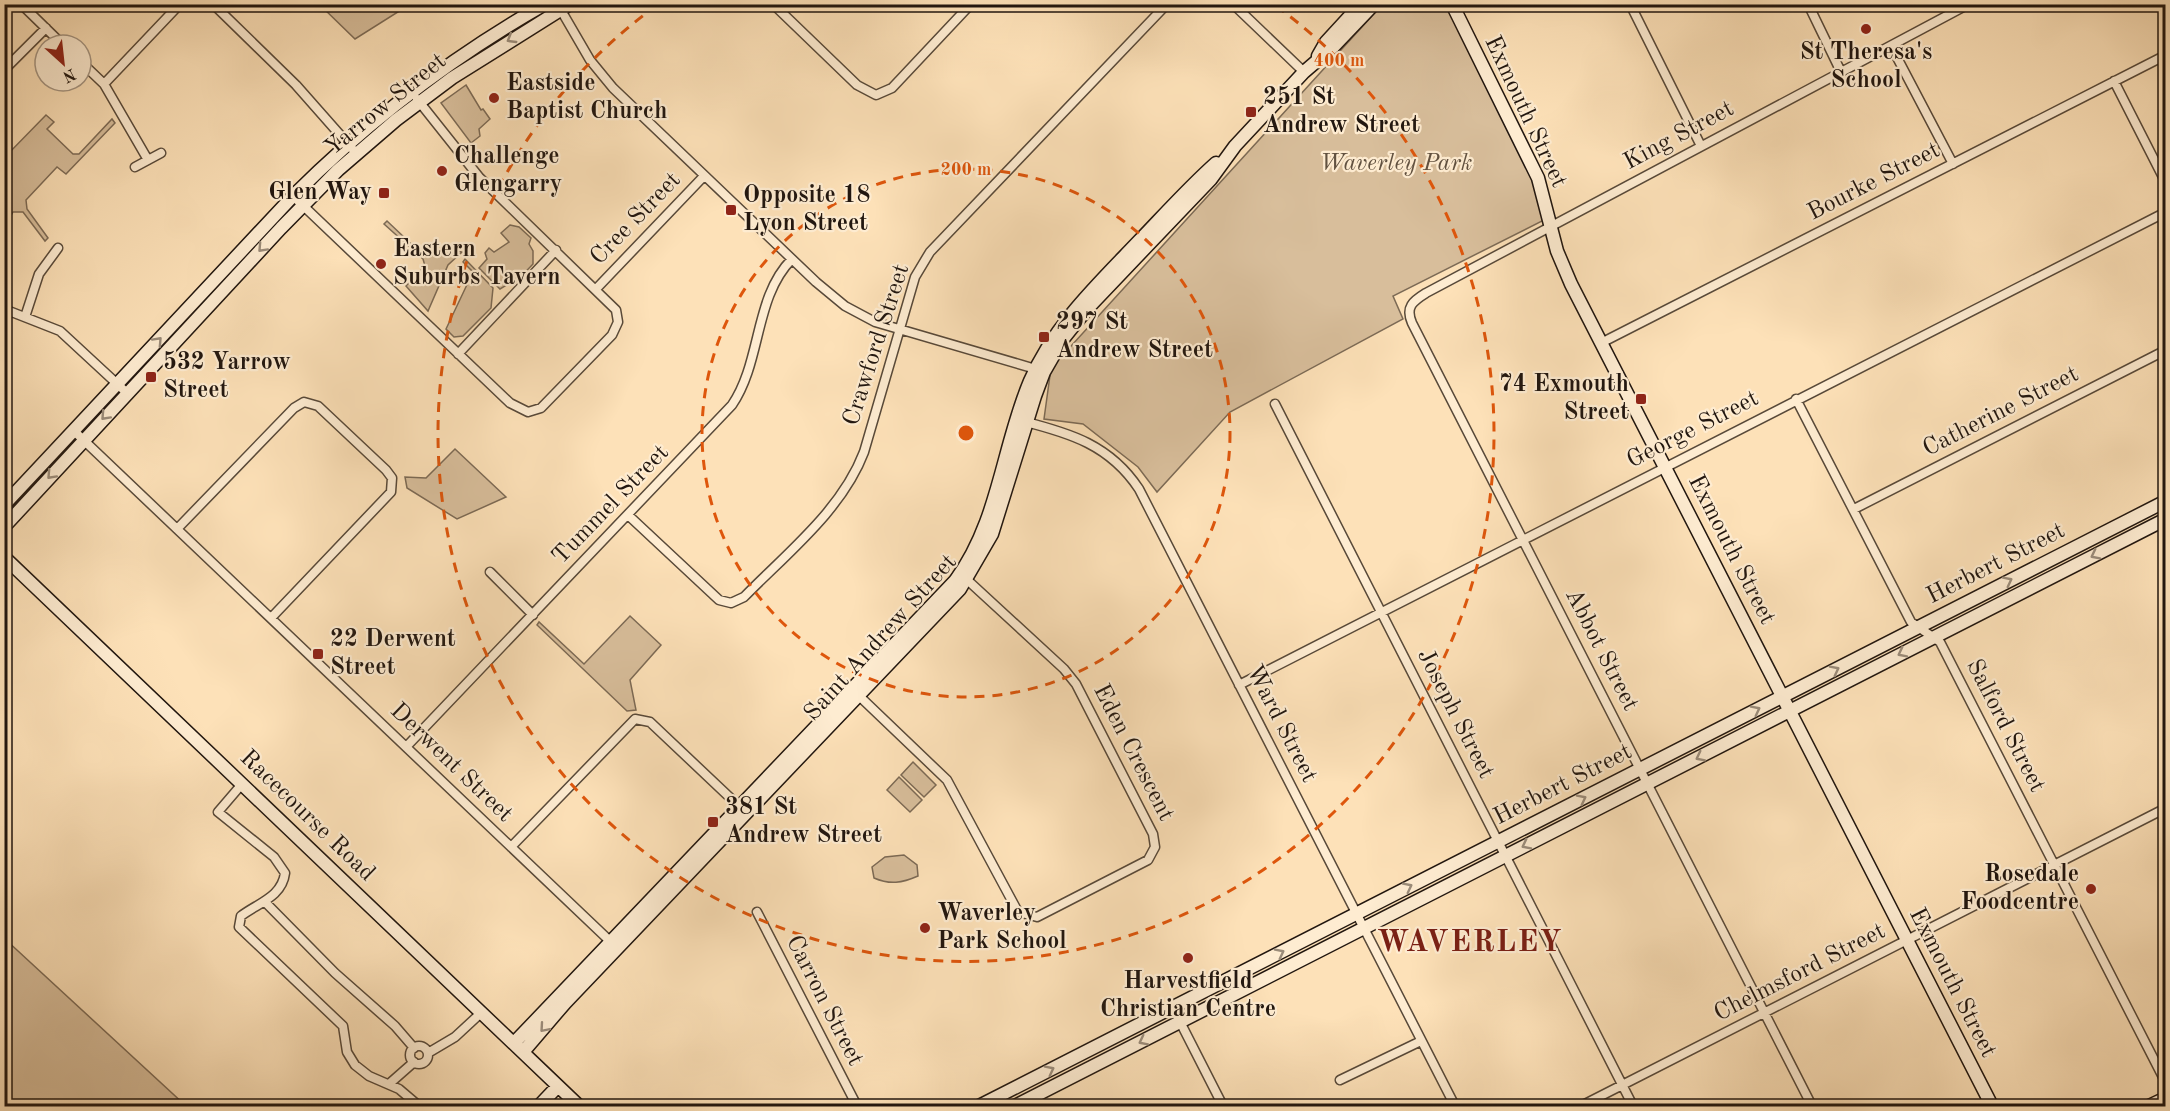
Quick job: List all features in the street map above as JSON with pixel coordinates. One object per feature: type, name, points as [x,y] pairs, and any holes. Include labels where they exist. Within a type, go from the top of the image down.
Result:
[{"type":"street","points":[[21,4],[51,33]]},
{"type":"street","points":[[104,84],[180,4]]},
{"type":"street","points":[[213,4],[296,85],[352,148]]},
{"type":"street","name":"Yarrow Street","points":[[4,527],[118,384],[298,200],[352,148],[484,40],[545,4]]},
{"type":"street","points":[[773,4],[857,86],[876,95],[892,88],[971,4]]},
{"type":"street","name":"Crawford Street","points":[[628,515],[713,596],[725,602],[738,601],[840,498],[854,477],[864,452],[915,277],[930,252],[1167,4]]},
{"type":"street","points":[[1233,4],[1304,72]]},
{"type":"street","name":"Saint Andrew Street","points":[[1316,60],[1326,42],[1360,4]]},
{"type":"street","name":"Saint Andrew Street","points":[[519,1047],[856,693],[951,599],[992,534],[1022,421],[1040,370],[1080,316],[1211,179],[1235,146],[1304,72],[1333,47],[1374,4]]},
{"type":"street","name":"Exmouth Street","points":[[1452,4],[1538,178],[1563,267],[1992,1107]]},
{"type":"street","points":[[1630,4],[1701,146]]},
{"type":"street","points":[[1808,4],[1841,72]]},
{"type":"street","name":"King Street","points":[[1409,305],[1426,293],[1550,226],[1969,4]]},
{"type":"street","points":[[563,6],[590,60],[606,81],[792,259],[845,306],[861,316],[899,329],[1040,370]]},
{"type":"street","name":"Yarrow Street","points":[[415,97],[563,6]]},
{"type":"street","points":[[4,70],[46,28]]},
{"type":"street","points":[[1891,46],[1953,164]]},
{"type":"street","name":"Bourke Street","points":[[1601,343],[2166,55]]},
{"type":"street","points":[[93,73],[104,84],[148,160]]},
{"type":"street","points":[[2114,81],[2166,183]]},
{"type":"street","points":[[298,200],[510,403],[524,411],[535,411],[546,403],[616,329],[616,310],[479,177],[415,97]]},
{"type":"street","points":[[135,167],[161,153]]},
{"type":"street","name":"Cree Street","points":[[596,289],[704,176]]},
{"type":"street","name":"Yarrow Street","points":[[4,506],[79,435],[128,393],[298,200]]},
{"type":"street","name":"George Street","points":[[1239,685],[2166,212]]},
{"type":"street","points":[[25,317],[39,274],[58,248]]},
{"type":"street","points":[[458,354],[556,250]]},
{"type":"street","name":"Tummel Street","points":[[406,747],[718,421],[738,396],[748,376],[775,281],[792,259]]},
{"type":"street","name":"Abbot Street","points":[[1409,305],[1412,323],[1812,1107]]},
{"type":"street","points":[[4,309],[65,335],[128,393]]},
{"type":"street","name":"Catherine Street","points":[[1854,509],[2166,350]]},
{"type":"street","points":[[1796,399],[1910,621],[1935,636]]},
{"type":"street","points":[[177,529],[294,408],[304,402],[318,406],[369,454],[392,478],[391,492],[271,618]]},
{"type":"street","name":"Joseph Street","points":[[1275,404],[1633,1107]]},
{"type":"street","name":"Ward Street","points":[[1022,421],[1087,440],[1114,459],[1131,477],[1455,1107]]},
{"type":"street","name":"Derwent Street","points":[[79,435],[614,945]]},
{"type":"street","name":"Herbert Street","points":[[980,1107],[2166,501]]},
{"type":"street","name":"Herbert Street","points":[[1015,1107],[2166,519]]},
{"type":"street","points":[[2113,528],[2120,542]]},
{"type":"street","name":"Racecourse Road","points":[[4,557],[519,1047],[579,1107]]},
{"type":"street","points":[[490,572],[533,615]]},
{"type":"street","name":"Eden Crescent","points":[[856,693],[947,780],[1018,912],[1037,917],[1148,860],[1155,847],[1153,834],[1076,684],[964,576]]},
{"type":"street","name":"Salford Street","points":[[1935,636],[2055,864],[2166,1083]]},
{"type":"street","points":[[511,847],[635,720],[650,722],[743,811]]},
{"type":"street","points":[[242,784],[218,812],[274,857],[284,868],[282,886],[265,902],[241,916],[238,924],[242,931],[276,960],[343,1026],[347,1052],[355,1065],[369,1076],[409,1096],[419,1107]]},
{"type":"street","name":"Chelmsford Street","points":[[1581,1107],[2166,808]]},
{"type":"street","points":[[265,902],[335,973],[395,1026],[414,1048]]},
{"type":"street","name":"Carron Street","points":[[758,912],[857,1107]]},
{"type":"street","points":[[1173,1008],[1223,1107]]},
{"type":"street","points":[[389,1084],[414,1062],[424,1062],[428,1053],[455,1037],[482,1012]]},
{"type":"street","points":[[1340,1080],[1421,1041]]},
{"type":"street","points":[[414,1048],[424,1047],[428,1053]]},
{"type":"street","points":[[414,1048],[411,1053],[414,1062]]},
{"type":"street","points":[[1025,1083],[1032,1098]]},
{"type":"street","points":[[539,1107],[558,1086]]},
{"type":"street","points":[[2149,1107],[2166,1098]]},
{"type":"green space","points":[[320,5],[409,5],[355,39]]},
{"type":"green space","name":"Waverley Park","points":[[1382,5],[1449,5],[1552,216],[1393,296],[1403,319],[1230,412],[1157,492],[1138,467],[1083,424],[1044,419],[1051,368]]},
{"type":"green space","points":[[466,85],[481,110],[483,109],[490,119],[479,129],[480,136],[471,143],[441,103]]},
{"type":"green space","points":[[46,115],[54,122],[47,129],[73,154],[79,154],[112,119],[115,123],[66,174],[57,167],[26,200],[27,209],[48,238],[45,241],[23,212],[13,212],[5,226],[4,158]]},
{"type":"green space","points":[[387,221],[424,256],[447,248],[462,252],[448,265],[428,311],[406,286],[425,266],[423,259],[384,224]]},
{"type":"green space","points":[[510,225],[519,227],[531,238],[529,244],[533,251],[533,264],[514,284],[510,283],[500,289],[479,268],[487,259],[485,253],[489,248],[494,252],[509,242],[501,233]]},
{"type":"green space","points":[[465,259],[493,288],[491,308],[463,336],[454,337],[446,329],[473,272],[463,262]]},
{"type":"green space","points":[[455,449],[506,497],[457,519],[407,488],[405,477],[426,478]]},
{"type":"green space","points":[[630,616],[661,645],[630,680],[636,710],[627,711],[537,625],[539,622],[584,664]]},
{"type":"green space","points":[[913,762],[936,785],[924,797],[901,775]]},
{"type":"green space","points":[[899,777],[922,800],[910,812],[887,790]]},
{"type":"green space","points":[[904,855],[917,865],[918,876],[896,882],[885,882],[874,878],[872,867],[885,857]]},
{"type":"green space","points":[[5,939],[186,1106],[5,1106]]},
{"type":"place","name":"St Theresa's School","points":[[1866,29]]},
{"type":"place","name":"Eastside Baptist Church","points":[[494,98]]},
{"type":"place","name":"251 St Andrew Street","points":[[1251,112]]},
{"type":"place","name":"Challenge Glengarry","points":[[442,171]]},
{"type":"place","name":"Glen Way","points":[[384,193]]},
{"type":"place","name":"Opposite 18 Lyon Street","points":[[731,210]]},
{"type":"place","name":"Eastern Suburbs Tavern","points":[[381,264]]},
{"type":"place","name":"297 St Andrew Street","points":[[1044,337]]},
{"type":"place","name":"532 Yarrow Street","points":[[151,377]]},
{"type":"place","name":"74 Exmouth Street","points":[[1641,399]]},
{"type":"place","name":"22 Derwent Street","points":[[318,654]]},
{"type":"place","name":"381 St Andrew Street","points":[[713,822]]},
{"type":"place","name":"Rosedale Foodcentre","points":[[2091,889]]},
{"type":"place","name":"Waverley Park School","points":[[925,928]]},
{"type":"place","name":"Harvestfield Christian Centre","points":[[1188,958]]},
{"type":"district","name":"WAVERLEY","points":[[1470,943]]}]
